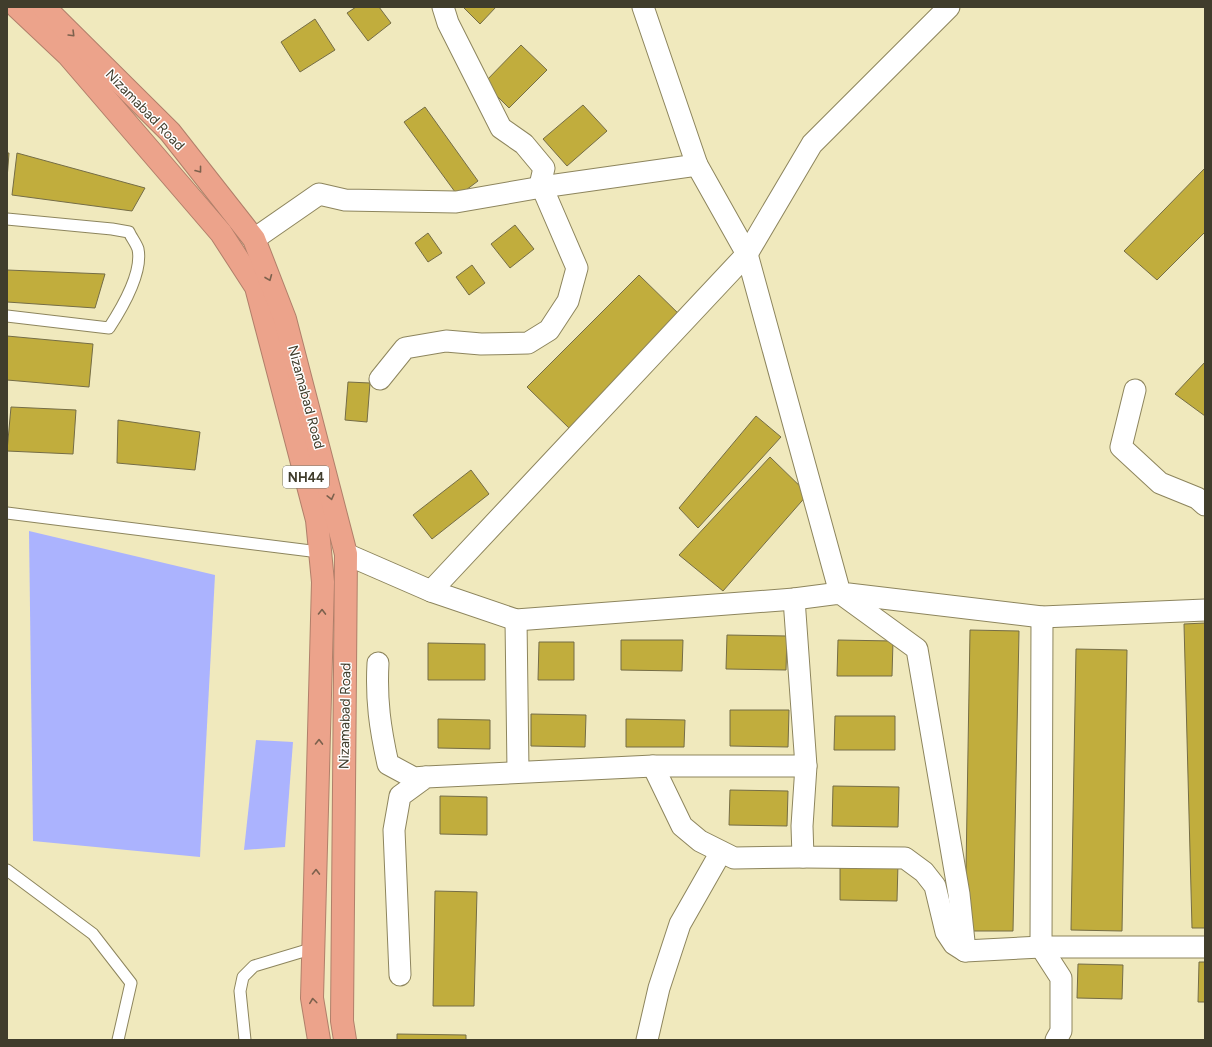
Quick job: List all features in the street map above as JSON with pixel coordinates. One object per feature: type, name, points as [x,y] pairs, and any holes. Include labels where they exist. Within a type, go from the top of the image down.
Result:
[{"type":"highway","name":"NH44","points":[[16,7],[68,55],[221,233],[256,287],[317,520],[323,582],[312,998],[319,1040]]},
{"type":"highway","name":"Nizamabad Road","points":[[44,7],[170,132],[254,239],[285,319],[346,554],[342,1013],[345,1040]]},
{"type":"street","points":[[380,379],[405,348],[446,341],[481,344],[528,343],[549,330],[568,302],[577,268],[542,187],[541,181],[544,168],[524,144],[501,128],[448,23],[443,7]]},
{"type":"street","points":[[643,7],[697,165],[747,254],[840,593],[917,649],[959,894],[965,951]]},
{"type":"street","points":[[432,592],[747,254],[812,144],[949,7]]},
{"type":"street","points":[[254,239],[319,194],[345,200],[456,202],[542,187],[697,165]]},
{"type":"street","points":[[1135,390],[1121,447],[1160,483],[1197,498],[1205,506]]},
{"type":"street","points":[[346,554],[432,592],[516,620],[794,599],[840,593],[1042,617],[1205,610]]},
{"type":"street","points":[[794,599],[806,766],[802,826],[803,857]]},
{"type":"street","points":[[1042,617],[1041,947],[1062,978],[1061,1031],[1056,1040]]},
{"type":"street","points":[[516,620],[518,771]]},
{"type":"street","points":[[378,663],[376,692],[382,737],[388,764],[414,778],[518,771],[653,766],[806,766]]},
{"type":"street","points":[[653,766],[682,826],[700,841],[734,858],[905,858],[924,872],[935,886],[946,932],[954,944],[965,951],[1041,947],[1205,947]]},
{"type":"street","points":[[400,975],[394,830],[400,796],[426,777]]},
{"type":"street","points":[[647,1040],[659,988],[680,924],[720,852]]},
{"type":"lane","points":[[7,219],[129,232],[138,248],[138,267],[124,304],[109,328],[7,316]]},
{"type":"lane","points":[[7,513],[319,552]]},
{"type":"lane","points":[[7,870],[94,934],[131,984],[118,1040]]},
{"type":"lane","points":[[245,1040],[240,991],[243,977],[254,966],[314,948]]},
{"type":"shaded area","points":[[29,531],[215,575],[200,857],[33,841]]},
{"type":"shaded area","points":[[256,740],[293,742],[285,847],[244,850]]},
{"type":"building","points":[[356,7],[379,7],[391,23],[368,41],[347,13]]},
{"type":"building","points":[[463,7],[496,7],[480,24]]},
{"type":"building","points":[[315,19],[335,50],[300,72],[281,42]]},
{"type":"building","points":[[521,45],[547,70],[509,108],[484,83]]},
{"type":"building","points":[[583,105],[607,131],[567,166],[543,139]]},
{"type":"building","points":[[425,107],[478,181],[458,196],[404,122]]},
{"type":"building","points":[[7,153],[9,153],[7,179]]},
{"type":"building","points":[[17,153],[145,188],[132,211],[12,195]]},
{"type":"building","points":[[1205,168],[1205,232],[1157,280],[1124,251]]},
{"type":"building","points":[[515,225],[534,249],[510,268],[491,244]]},
{"type":"building","points":[[428,233],[442,253],[428,262],[415,243]]},
{"type":"building","points":[[472,265],[485,283],[469,295],[456,277]]},
{"type":"building","points":[[7,270],[105,274],[95,308],[7,302]]},
{"type":"building","points":[[639,275],[682,317],[570,429],[527,387]]},
{"type":"building","points":[[7,336],[93,344],[89,387],[7,380]]},
{"type":"building","points":[[1205,362],[1205,416],[1175,394]]},
{"type":"building","points":[[348,382],[370,383],[367,422],[345,420]]},
{"type":"building","points":[[11,407],[76,410],[73,454],[7,451]]},
{"type":"building","points":[[756,416],[781,437],[698,528],[679,508]]},
{"type":"building","points":[[118,420],[200,432],[195,470],[117,463]]},
{"type":"building","points":[[770,457],[808,494],[723,591],[679,555]]},
{"type":"building","points":[[471,470],[489,494],[432,539],[413,515]]},
{"type":"building","points":[[1205,623],[1205,928],[1192,928],[1184,624]]},
{"type":"building","points":[[970,630],[1019,631],[1013,931],[965,931]]},
{"type":"building","points":[[727,635],[787,636],[786,670],[726,669]]},
{"type":"building","points":[[621,640],[683,640],[682,671],[621,670]]},
{"type":"building","points":[[838,640],[893,641],[892,676],[837,676]]},
{"type":"building","points":[[539,642],[574,642],[574,680],[538,680]]},
{"type":"building","points":[[428,643],[485,644],[485,680],[428,680]]},
{"type":"building","points":[[1076,649],[1127,650],[1122,931],[1071,930]]},
{"type":"building","points":[[730,710],[789,710],[788,747],[730,746]]},
{"type":"building","points":[[531,714],[586,715],[585,747],[531,746]]},
{"type":"building","points":[[835,716],[895,716],[895,750],[834,750]]},
{"type":"building","points":[[438,719],[490,720],[490,749],[438,748]]},
{"type":"building","points":[[626,719],[685,720],[684,747],[626,747]]},
{"type":"building","points":[[833,786],[899,787],[898,827],[832,826]]},
{"type":"building","points":[[730,790],[788,791],[787,826],[729,825]]},
{"type":"building","points":[[440,796],[487,797],[487,835],[440,834]]},
{"type":"building","points":[[840,862],[898,863],[897,901],[840,900]]},
{"type":"building","points":[[435,891],[477,892],[474,1006],[433,1006]]},
{"type":"building","points":[[1199,962],[1205,962],[1205,1002],[1198,1002]]},
{"type":"building","points":[[1078,964],[1123,965],[1122,999],[1077,998]]},
{"type":"building","points":[[397,1034],[466,1035],[466,1040],[397,1040]]}]
